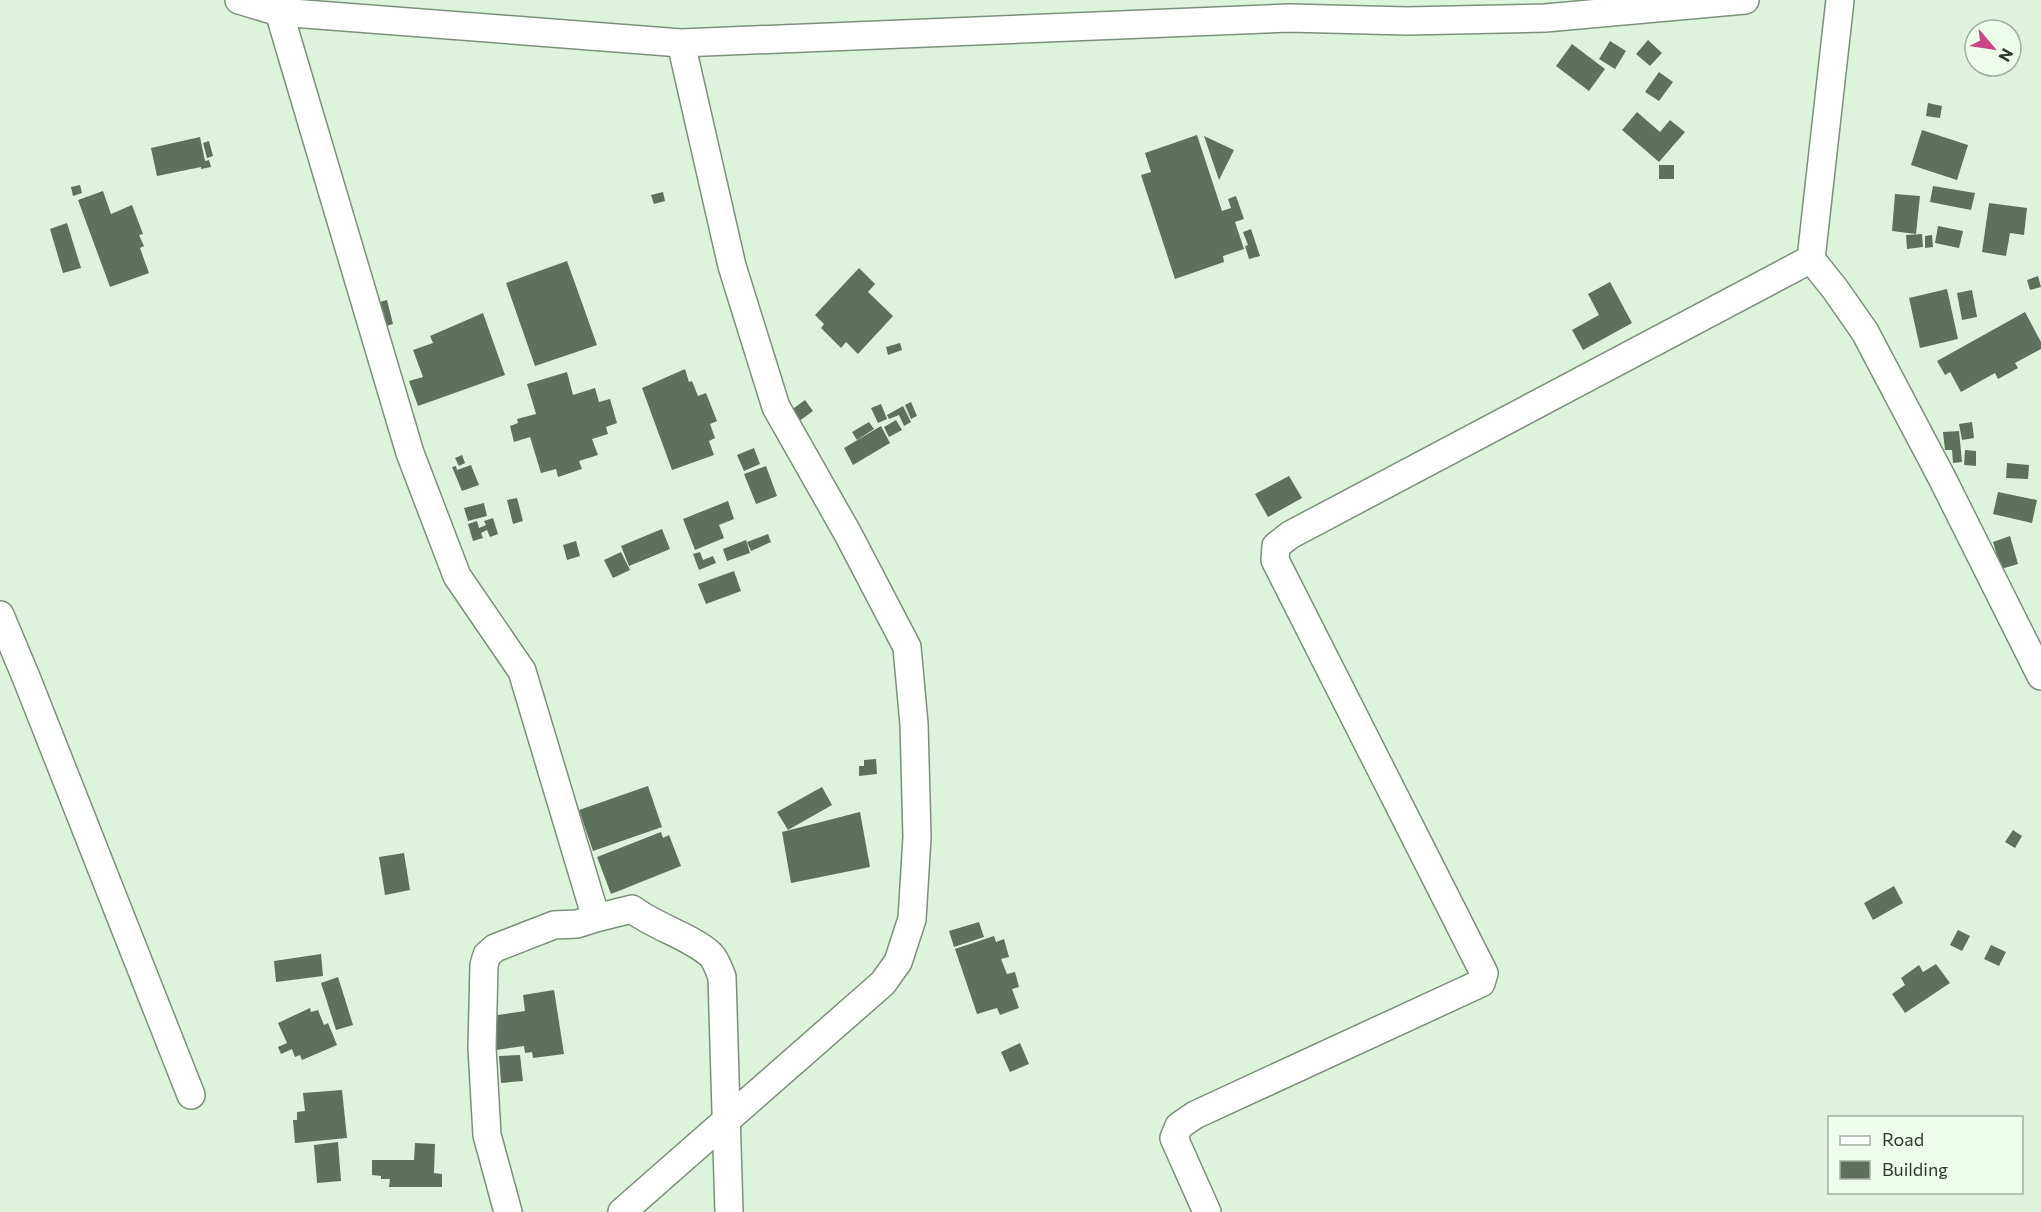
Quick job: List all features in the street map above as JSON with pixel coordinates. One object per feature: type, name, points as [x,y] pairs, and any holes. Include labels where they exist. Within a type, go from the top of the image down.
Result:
[{"type":"street","points":[[239,0],[279,12],[681,43],[1288,18],[1407,21],[1545,18],[1745,0]]},
{"type":"street","points":[[1840,0],[1811,259],[1865,332],[1942,478],[2041,676]]},
{"type":"street","points":[[279,12],[410,453],[457,576],[522,671],[596,918]]},
{"type":"street","points":[[622,1212],[883,983],[898,962],[912,919],[918,837],[914,724],[907,647],[848,534],[776,407],[732,266],[681,43]]},
{"type":"street","points":[[1207,1212],[1174,1138],[1179,1126],[1196,1115],[1481,983],[1484,973],[1275,560],[1276,546],[1290,535],[1811,259]]},
{"type":"street","points":[[0,615],[191,1095]]},
{"type":"street","points":[[508,1212],[487,1135],[483,1048],[484,965],[487,955],[495,948],[554,925],[578,924],[632,909],[643,918],[698,945],[713,957],[722,976],[729,1212]]},
{"type":"building","points":[[1648,40],[1662,53],[1650,66],[1636,54]]},
{"type":"building","points":[[1610,41],[1626,51],[1615,69],[1599,59]]},
{"type":"building","points":[[1572,44],[1605,69],[1589,91],[1556,66]]},
{"type":"building","points":[[1659,72],[1673,82],[1659,101],[1645,92]]},
{"type":"building","points":[[1928,103],[1942,106],[1940,118],[1926,116]]},
{"type":"building","points":[[1637,112],[1660,132],[1670,120],[1685,132],[1659,162],[1622,130]]},
{"type":"building","points":[[1922,130],[1968,145],[1957,180],[1911,165]]},
{"type":"building","points":[[1197,135],[1222,211],[1231,208],[1228,199],[1236,196],[1244,219],[1235,222],[1244,249],[1223,256],[1224,262],[1175,279],[1141,175],[1151,172],[1145,153]]},
{"type":"building","points":[[1204,136],[1234,150],[1219,180]]},
{"type":"building","points":[[200,137],[205,161],[209,160],[211,167],[157,176],[151,148]]},
{"type":"building","points":[[209,141],[213,156],[207,158],[203,143]]},
{"type":"building","points":[[1659,165],[1674,165],[1674,179],[1659,179]]},
{"type":"building","points":[[80,185],[82,193],[73,196],[71,187]]},
{"type":"building","points":[[1933,186],[1975,193],[1971,210],[1930,202]]},
{"type":"building","points":[[103,191],[111,214],[132,205],[143,234],[139,235],[144,246],[140,248],[149,273],[110,287],[78,200]]},
{"type":"building","points":[[663,192],[665,201],[654,204],[651,195]]},
{"type":"building","points":[[1895,194],[1920,196],[1916,234],[1892,231]]},
{"type":"building","points":[[1989,203],[2027,208],[2024,235],[2010,233],[2006,256],[1982,252]]},
{"type":"building","points":[[67,223],[81,268],[63,273],[50,229]]},
{"type":"building","points":[[1938,226],[1963,231],[1959,248],[1935,243]]},
{"type":"building","points":[[1251,229],[1260,256],[1249,259],[1245,246],[1248,245],[1243,232]]},
{"type":"building","points":[[1922,234],[1923,247],[1907,249],[1906,235]]},
{"type":"building","points":[[1932,235],[1933,247],[1925,248],[1925,236]]},
{"type":"building","points":[[567,261],[597,345],[535,366],[506,283]]},
{"type":"building","points":[[859,268],[875,284],[868,292],[893,316],[858,354],[846,342],[841,348],[821,328],[824,324],[815,315]]},
{"type":"building","points":[[2038,276],[2041,287],[2030,290],[2027,280]]},
{"type":"building","points":[[1610,282],[1632,323],[1583,350],[1572,330],[1599,315],[1588,294]]},
{"type":"building","points":[[1947,289],[1958,339],[1920,348],[1909,298]]},
{"type":"building","points":[[1972,290],[1977,317],[1962,320],[1957,293]]},
{"type":"building","points":[[387,300],[393,324],[383,327],[376,303]]},
{"type":"building","points":[[2025,312],[2041,342],[2041,349],[2015,363],[2018,368],[1998,379],[1995,373],[1961,392],[1950,372],[1945,375],[1937,361]]},
{"type":"building","points":[[483,313],[505,375],[418,406],[409,381],[423,377],[413,350],[433,343],[430,336]]},
{"type":"building","points":[[900,343],[902,350],[888,355],[886,347]]},
{"type":"building","points":[[685,369],[689,382],[692,381],[698,396],[706,393],[717,421],[710,424],[715,438],[709,441],[714,455],[672,470],[642,388]]},
{"type":"building","points":[[567,372],[573,395],[595,388],[599,402],[610,399],[617,423],[606,427],[608,434],[592,439],[598,455],[579,461],[582,469],[558,477],[556,469],[541,473],[530,437],[514,442],[510,426],[518,423],[517,419],[536,414],[527,384]]},
{"type":"building","points":[[805,400],[813,411],[798,422],[790,411]]},
{"type":"building","points":[[911,402],[917,416],[911,419],[905,405]]},
{"type":"building","points":[[881,404],[887,419],[878,423],[871,408]]},
{"type":"building","points":[[903,406],[911,422],[904,426],[899,415],[889,419],[887,415]]},
{"type":"building","points":[[896,420],[902,430],[889,437],[884,427]]},
{"type":"building","points":[[869,422],[874,429],[857,440],[852,432]]},
{"type":"building","points":[[1972,422],[1974,438],[1962,440],[1959,424]]},
{"type":"building","points":[[881,426],[890,443],[853,465],[844,448]]},
{"type":"building","points":[[1959,431],[1962,462],[1953,463],[1952,450],[1945,450],[1943,432]]},
{"type":"building","points":[[754,448],[760,464],[744,471],[737,455]]},
{"type":"building","points":[[1965,450],[1976,451],[1976,466],[1964,465]]},
{"type":"building","points":[[462,455],[465,463],[459,466],[455,458]]},
{"type":"building","points":[[2007,463],[2029,465],[2028,479],[2006,478]]},
{"type":"building","points":[[471,465],[479,485],[462,491],[452,467],[456,466],[457,470]]},
{"type":"building","points":[[766,466],[777,496],[756,504],[744,474]]},
{"type":"building","points":[[1289,476],[1302,498],[1268,517],[1255,494]]},
{"type":"building","points":[[1998,492],[2037,500],[2032,523],[1993,514]]},
{"type":"building","points":[[517,498],[523,521],[513,524],[507,500]]},
{"type":"building","points":[[728,501],[734,519],[719,525],[724,538],[695,550],[683,519]]},
{"type":"building","points":[[484,503],[487,516],[468,521],[464,508]]},
{"type":"building","points":[[493,518],[498,534],[490,537],[487,530],[481,533],[483,538],[473,541],[468,524],[477,521],[479,528],[486,525],[484,521]]},
{"type":"building","points":[[662,529],[670,549],[629,566],[621,546]]},
{"type":"building","points":[[768,534],[771,542],[751,551],[747,542]]},
{"type":"building","points":[[2010,536],[2018,564],[2001,569],[1993,542]]},
{"type":"building","points":[[746,540],[750,553],[727,561],[723,549]]},
{"type":"building","points":[[576,541],[580,556],[567,560],[563,545]]},
{"type":"building","points":[[621,552],[630,570],[613,578],[604,560]]},
{"type":"building","points":[[700,552],[703,560],[713,556],[716,563],[699,570],[693,554]]},
{"type":"building","points":[[734,571],[741,591],[706,604],[698,584]]},
{"type":"building","points":[[876,759],[877,774],[859,776],[859,766],[864,766],[864,760]]},
{"type":"building","points":[[648,786],[662,827],[593,851],[579,810]]},
{"type":"building","points":[[822,787],[832,805],[788,830],[777,812]]},
{"type":"building","points":[[860,812],[870,867],[791,883],[782,832]]},
{"type":"building","points":[[2013,830],[2022,836],[2015,848],[2005,842]]},
{"type":"building","points":[[661,832],[663,838],[669,835],[681,866],[611,894],[597,857]]},
{"type":"building","points":[[404,853],[410,890],[385,895],[379,857]]},
{"type":"building","points":[[1894,886],[1903,903],[1873,920],[1864,903]]},
{"type":"building","points":[[979,922],[984,937],[954,947],[949,931]]},
{"type":"building","points":[[1958,930],[1970,936],[1962,951],[1950,945]]},
{"type":"building","points":[[994,936],[996,942],[1004,939],[1009,957],[1001,959],[1007,974],[1015,972],[1019,987],[1012,989],[1019,1008],[1000,1015],[997,1008],[977,1014],[955,949]]},
{"type":"building","points":[[1991,945],[2006,952],[1999,966],[1984,959]]},
{"type":"building","points":[[321,954],[323,976],[276,982],[274,961]]},
{"type":"building","points":[[1936,964],[1950,983],[1905,1013],[1892,994],[1905,985],[1901,978],[1919,965],[1923,972]]},
{"type":"building","points":[[338,977],[353,1025],[336,1030],[321,983]]},
{"type":"building","points":[[554,990],[564,1054],[533,1058],[532,1052],[525,1053],[524,1046],[496,1050],[491,1016],[525,1011],[523,995]]},
{"type":"building","points":[[310,1008],[311,1012],[318,1010],[324,1025],[328,1023],[337,1045],[302,1060],[300,1055],[295,1057],[292,1049],[281,1054],[278,1047],[287,1043],[278,1023]]},
{"type":"building","points":[[1020,1043],[1029,1064],[1010,1072],[1001,1052]]},
{"type":"building","points":[[520,1055],[523,1081],[501,1083],[499,1056]]},
{"type":"building","points":[[342,1090],[347,1138],[295,1143],[293,1120],[297,1120],[297,1112],[305,1111],[303,1093]]},
{"type":"building","points":[[338,1142],[341,1181],[317,1183],[314,1145]]},
{"type":"building","points":[[415,1143],[435,1144],[434,1173],[442,1174],[442,1187],[389,1187],[390,1179],[381,1179],[381,1176],[372,1175],[372,1160],[414,1160]]}]
